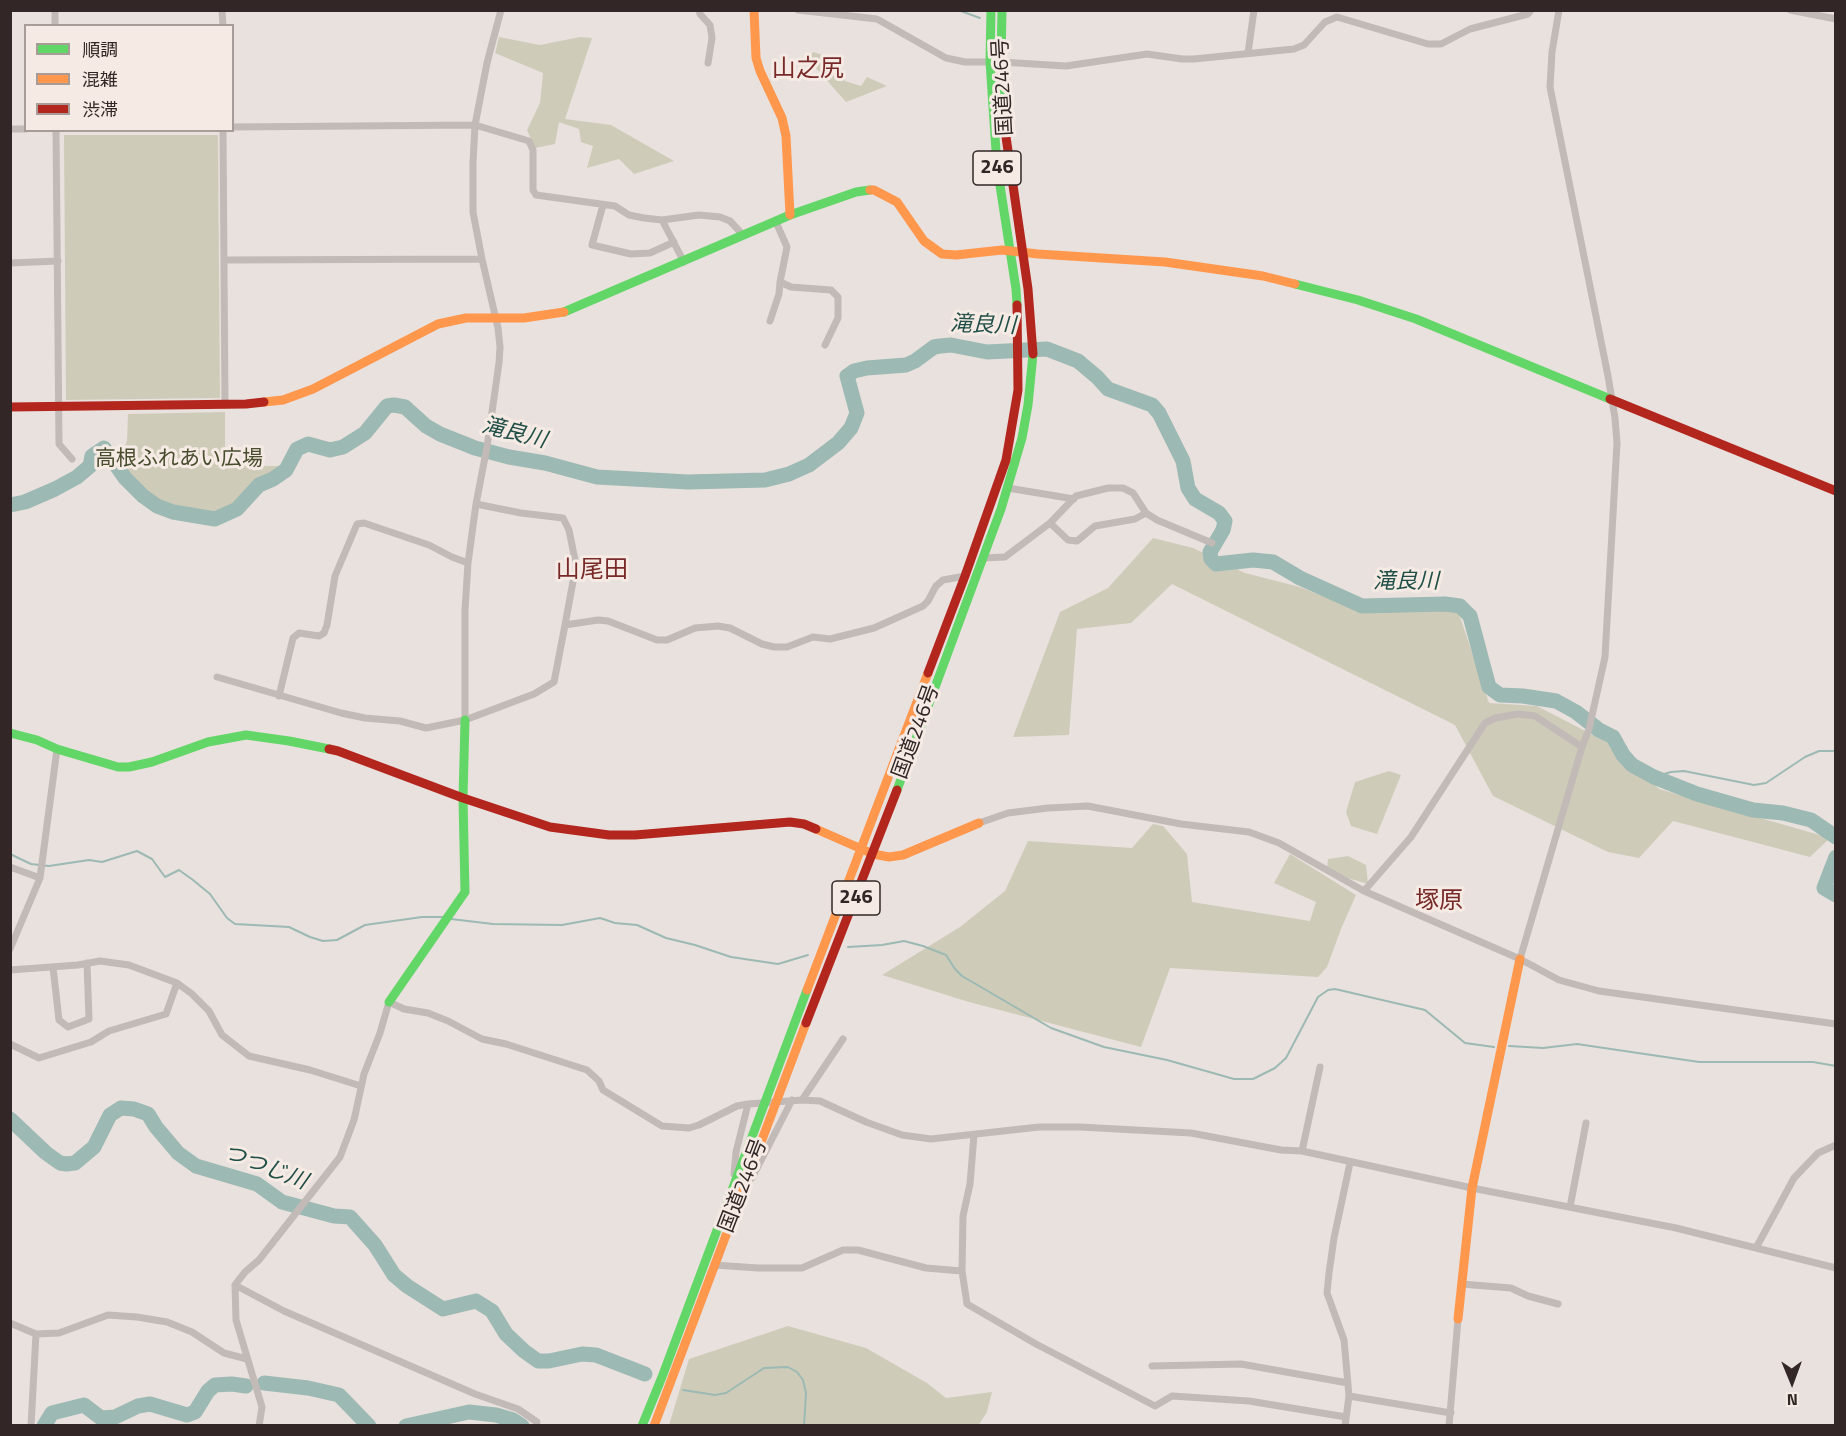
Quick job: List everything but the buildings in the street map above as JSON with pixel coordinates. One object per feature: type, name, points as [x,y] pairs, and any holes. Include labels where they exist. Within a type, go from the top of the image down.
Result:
[{"type":"main road","points":[[754,10],[756,58],[782,118],[786,136],[790,215]]},
{"type":"main road","name":"国道246号","points":[[642,1425],[736,1183],[824,942],[965,576],[1006,460],[1018,390],[1018,325],[1016,290],[997,166],[990,62],[991,10]]},
{"type":"main road","name":"国道246号","points":[[654,1425],[803,1030],[873,854],[983,558],[1008,488],[1022,438],[1029,405],[1033,363],[1023,252],[1005,128],[1001,62],[1002,10]]},
{"type":"main road","points":[[10,407],[225,405],[283,400],[313,389],[438,324],[466,318],[524,318],[564,312],[790,215],[855,192],[874,190],[897,202],[924,241],[942,254],[956,255],[1002,250],[1194,265],[1263,276],[1310,287],[1416,319],[1836,491]]},
{"type":"main road","points":[[389,1002],[465,892],[463,798],[465,720]]},
{"type":"main road","points":[[10,733],[118,767],[152,762],[208,742],[246,735],[269,738],[338,751],[463,798],[550,827],[609,835],[635,835],[777,821],[790,822],[804,824],[873,854],[889,857],[903,855],[979,824]]},
{"type":"main road","points":[[1458,1319],[1472,1188],[1520,959]]},
{"type":"street","points":[[465,720],[465,610],[468,563],[500,347],[474,212],[475,125],[487,63],[501,10]]},
{"type":"street","points":[[699,10],[710,25],[712,38],[708,63]]},
{"type":"street","points":[[798,10],[877,19],[946,58],[965,63],[1001,62],[1066,66],[1147,54],[1182,59],[1294,49],[1304,45],[1325,22],[1337,17],[1428,44],[1441,44],[1470,29],[1528,14],[1531,10]]},
{"type":"street","points":[[1248,53],[1254,10]]},
{"type":"street","points":[[1520,959],[1589,729],[1605,657],[1617,443],[1612,399],[1550,87],[1552,52],[1559,10]]},
{"type":"street","points":[[1790,10],[1836,20]]},
{"type":"street","points":[[234,127],[475,125],[529,141],[533,150],[533,190],[536,195],[615,206],[629,215],[662,220],[699,215],[720,217],[730,221],[743,235]]},
{"type":"street","points":[[56,132],[58,407],[60,444],[72,459]]},
{"type":"street","points":[[223,132],[225,405]]},
{"type":"street","points":[[603,205],[592,245],[631,254],[650,253],[674,242]]},
{"type":"street","points":[[662,220],[684,262]]},
{"type":"street","points":[[770,321],[779,294],[787,247],[776,222]]},
{"type":"street","points":[[225,260],[482,259]]},
{"type":"street","points":[[10,263],[58,261]]},
{"type":"street","points":[[780,282],[791,287],[831,290],[837,297],[838,318],[825,345]]},
{"type":"street","points":[[1008,488],[1074,499]]},
{"type":"street","points":[[983,558],[1005,557],[1050,524],[1076,496],[1108,488],[1123,488],[1133,493],[1146,513],[1157,520],[1212,543]]},
{"type":"street","points":[[217,677],[340,713],[400,721],[426,728],[465,720],[534,694],[554,682],[576,565],[569,530],[563,518],[476,504]]},
{"type":"street","points":[[1050,524],[1068,540],[1077,541],[1095,526],[1135,519],[1146,513]]},
{"type":"street","points":[[279,696],[293,638],[299,633],[319,636],[324,633],[335,576],[357,524],[364,523],[429,545],[468,563]]},
{"type":"street","points":[[565,625],[598,620],[608,621],[657,640],[667,640],[694,628],[718,626],[730,628],[762,644],[787,647],[813,637],[830,639],[874,628],[923,606],[936,586],[943,580],[965,576]]},
{"type":"street","points":[[1364,891],[1411,837],[1485,723],[1495,718],[1518,714],[1535,716],[1582,747]]},
{"type":"street","points":[[10,949],[41,875],[57,749]]},
{"type":"street","points":[[979,824],[1008,813],[1048,808],[1088,807],[1181,824],[1249,832],[1279,843],[1364,891],[1520,959],[1559,980],[1599,991],[1836,1024]]},
{"type":"street","points":[[10,867],[41,875]]},
{"type":"street","points":[[10,970],[100,961],[129,965],[177,983],[192,994],[209,1011],[222,1035],[249,1056],[327,1075],[361,1086]]},
{"type":"street","points":[[53,967],[59,1020],[68,1028],[89,1019],[87,963]]},
{"type":"street","points":[[10,1044],[39,1058],[92,1042],[109,1031],[166,1014],[177,983]]},
{"type":"street","points":[[259,1425],[262,1407],[236,1320],[235,1285],[259,1260],[340,1157],[354,1120],[361,1086],[389,1002],[404,1009],[428,1013],[482,1039],[506,1044],[586,1070],[599,1081],[603,1090],[662,1126],[689,1128],[737,1106],[802,1100],[820,1101],[902,1135],[931,1139],[1039,1127],[1191,1133],[1281,1150],[1302,1151],[1350,1163],[1676,1228],[1836,1268]]},
{"type":"street","points":[[802,1100],[843,1039]]},
{"type":"street","points":[[1302,1151],[1320,1067]]},
{"type":"street","points":[[741,1195],[759,1167],[790,1101]]},
{"type":"street","points":[[736,1183],[733,1171],[748,1104]]},
{"type":"street","points":[[1570,1207],[1586,1123]]},
{"type":"street","points":[[974,1135],[963,1216],[962,1271],[967,1304],[1036,1344],[1155,1407],[1172,1396],[1183,1396],[1249,1401],[1345,1421],[1349,1396],[1344,1340],[1327,1293],[1334,1239],[1350,1163]]},
{"type":"street","points":[[1756,1248],[1794,1178],[1818,1153],[1836,1145]]},
{"type":"street","points":[[714,1265],[802,1268],[843,1250],[858,1250],[926,1268],[962,1271]]},
{"type":"street","points":[[1461,1284],[1511,1288],[1528,1296],[1558,1304]]},
{"type":"street","points":[[235,1285],[284,1311],[475,1394],[518,1409],[537,1422],[536,1425]]},
{"type":"street","points":[[10,1323],[36,1334],[59,1333],[108,1315],[137,1317],[167,1322],[192,1332],[224,1353],[247,1359]]},
{"type":"street","points":[[1449,1425],[1458,1319]]},
{"type":"street","points":[[31,1425],[36,1334]]},
{"type":"street","points":[[1152,1366],[1241,1364],[1348,1383]]},
{"type":"street","points":[[1349,1396],[1450,1413]]},
{"type":"green space","points":[[499,37],[540,45],[580,37],[592,38],[565,119],[611,125],[674,161],[634,174],[619,159],[587,168],[593,146],[581,142],[579,129],[559,122],[555,144],[535,148],[527,130],[540,103],[543,73],[495,53]]},
{"type":"green space","points":[[813,52],[839,60],[845,81],[861,86],[867,77],[887,86],[846,102],[808,59]]},
{"type":"green space","name":"高根ふれあい広場","points":[[64,135],[218,135],[220,398],[66,400]]},
{"type":"green space","name":"高根ふれあい広場","points":[[225,412],[225,466],[283,466],[254,484],[224,510],[215,513],[191,510],[157,501],[144,493],[126,476],[113,452],[124,448],[127,441],[128,414]]},
{"type":"green space","points":[[1153,538],[1193,548],[1245,573],[1300,587],[1359,611],[1458,611],[1489,703],[1537,706],[1620,749],[1659,789],[1830,838],[1810,857],[1673,821],[1639,858],[1608,852],[1493,796],[1455,725],[1172,584],[1131,623],[1077,629],[1069,735],[1013,737],[1060,612],[1108,588]]},
{"type":"green space","points":[[1389,771],[1401,775],[1377,834],[1351,826],[1346,812],[1355,782]]},
{"type":"green space","points":[[1153,824],[1163,826],[1187,854],[1192,902],[1310,921],[1316,902],[1274,883],[1290,854],[1356,895],[1327,967],[1318,977],[1170,968],[1141,1047],[969,1002],[882,975],[960,927],[1005,891],[1028,841],[1132,848]]},
{"type":"green space","points":[[1348,856],[1366,865],[1368,884],[1341,876],[1327,868],[1328,859]]},
{"type":"green space","points":[[788,1326],[866,1348],[927,1383],[946,1398],[992,1392],[987,1412],[978,1426],[669,1425],[689,1359]]},
{"type":"waterway","points":[[958,10],[980,18]]},
{"type":"waterway","name":"滝良川","points":[[10,505],[25,502],[77,477],[90,466],[92,456],[104,448],[125,478],[157,506],[173,512],[215,519],[237,509],[259,485],[286,470],[297,449],[308,444],[330,450],[343,447],[365,433],[387,406],[394,405],[405,407],[426,426],[440,434],[475,448],[597,477],[688,482],[765,480],[789,474],[809,465],[838,443],[851,428],[857,413],[847,376],[854,371],[906,365],[934,347],[940,346],[951,345],[987,352],[1047,349],[1078,361],[1108,389],[1152,405],[1159,413],[1183,461],[1188,488],[1195,499],[1219,513],[1225,521],[1223,530],[1210,552],[1211,559],[1216,564],[1253,560],[1273,562],[1300,578],[1362,606],[1445,604],[1460,606],[1470,616],[1489,687],[1500,695],[1556,701],[1613,737],[1623,755],[1632,765],[1654,777],[1697,794],[1753,810],[1783,813],[1811,820],[1836,837]]},
{"type":"waterway","name":"滝良川","points":[[1654,777],[1684,771],[1754,785],[1766,783],[1805,757],[1819,751],[1836,751]]},
{"type":"waterway","points":[[10,854],[31,864],[49,866],[89,860],[102,862],[137,851],[152,859],[165,877],[179,870],[193,880],[210,894],[227,918],[235,924],[289,927],[323,941],[337,940],[365,925],[422,917],[442,917]]},
{"type":"waterway","name":"滝良川","points":[[1836,857],[1824,888],[1836,895]]},
{"type":"waterway","points":[[451,919],[493,924],[562,925],[600,918],[615,923],[637,925],[666,938],[731,957],[778,964],[808,955]]},
{"type":"waterway","points":[[848,947],[904,941],[923,946],[946,955],[962,976],[1051,1028],[1104,1047],[1167,1060],[1234,1079],[1253,1079],[1275,1068],[1286,1058],[1318,997],[1328,990],[1335,989],[1425,1010],[1465,1043],[1494,1047]]},
{"type":"waterway","points":[[1509,1046],[1543,1048],[1577,1044],[1699,1062],[1813,1062],[1836,1066]]},
{"type":"waterway","name":"つつじ川","points":[[10,1119],[46,1153],[60,1163],[66,1164],[75,1163],[94,1147],[110,1115],[121,1108],[134,1109],[148,1114],[178,1153],[196,1166],[257,1184],[282,1202],[334,1216],[350,1217],[375,1245],[394,1275],[407,1286],[443,1309],[476,1301],[492,1311],[506,1334],[538,1361],[582,1354],[596,1355],[645,1374]]},
{"type":"waterway","name":"つつじ川","points":[[683,1390],[715,1395],[726,1393],[764,1368],[788,1367],[797,1372],[803,1380],[806,1393],[804,1426]]},
{"type":"waterway","points":[[264,1383],[308,1388],[339,1395],[369,1426]]},
{"type":"waterway","points":[[44,1426],[52,1413],[84,1405],[101,1418],[115,1417],[138,1406],[150,1404],[187,1415],[195,1412],[208,1391],[215,1385],[246,1386]]},
{"type":"waterway","points":[[406,1426],[469,1412],[496,1415],[513,1420],[522,1426]]},
{"type":"traffic: fast","points":[[991,10],[990,62],[997,166],[1017,305]]},
{"type":"traffic: fast","points":[[1002,10],[1001,62],[1005,130]]},
{"type":"traffic: fast","points":[[564,312],[790,215],[856,192],[870,190]]},
{"type":"traffic: fast","points":[[1295,284],[1358,300],[1416,319],[1610,399]]},
{"type":"traffic: fast","points":[[897,790],[1001,509],[1022,438],[1033,354]]},
{"type":"traffic: fast","points":[[389,1002],[465,892],[463,798],[465,720]]},
{"type":"traffic: fast","points":[[10,733],[118,767],[152,762],[208,742],[246,735],[329,749]]},
{"type":"traffic: fast","points":[[642,1426],[807,990]]},
{"type":"traffic: slow","points":[[754,10],[756,58],[782,118],[786,136],[790,215]]},
{"type":"traffic: slow","points":[[870,190],[897,202],[924,241],[942,254],[956,255],[1002,250],[1165,262],[1263,276],[1295,284]]},
{"type":"traffic: slow","points":[[264,402],[283,400],[313,389],[438,324],[466,318],[524,318],[564,312]]},
{"type":"traffic: slow","points":[[807,990],[928,673]]},
{"type":"traffic: slow","points":[[816,829],[873,854],[889,857],[903,855],[979,823]]},
{"type":"traffic: slow","points":[[1458,1319],[1472,1188],[1520,959]]},
{"type":"traffic: slow","points":[[654,1426],[806,1023]]},
{"type":"traffic: jam","points":[[1005,130],[1028,289],[1033,354]]},
{"type":"traffic: jam","points":[[928,673],[1006,460],[1018,390],[1017,305]]},
{"type":"traffic: jam","points":[[1610,399],[1836,491]]},
{"type":"traffic: jam","points":[[10,407],[264,402]]},
{"type":"traffic: jam","points":[[329,749],[550,827],[609,835],[635,835],[790,822],[816,829]]},
{"type":"traffic: jam","points":[[806,1023],[897,790]]},
{"type":"district","name":"山之尻","points":[[808,70]]},
{"type":"district","name":"山尾田","points":[[592,571]]},
{"type":"district","name":"塚原","points":[[1439,902]]}]
